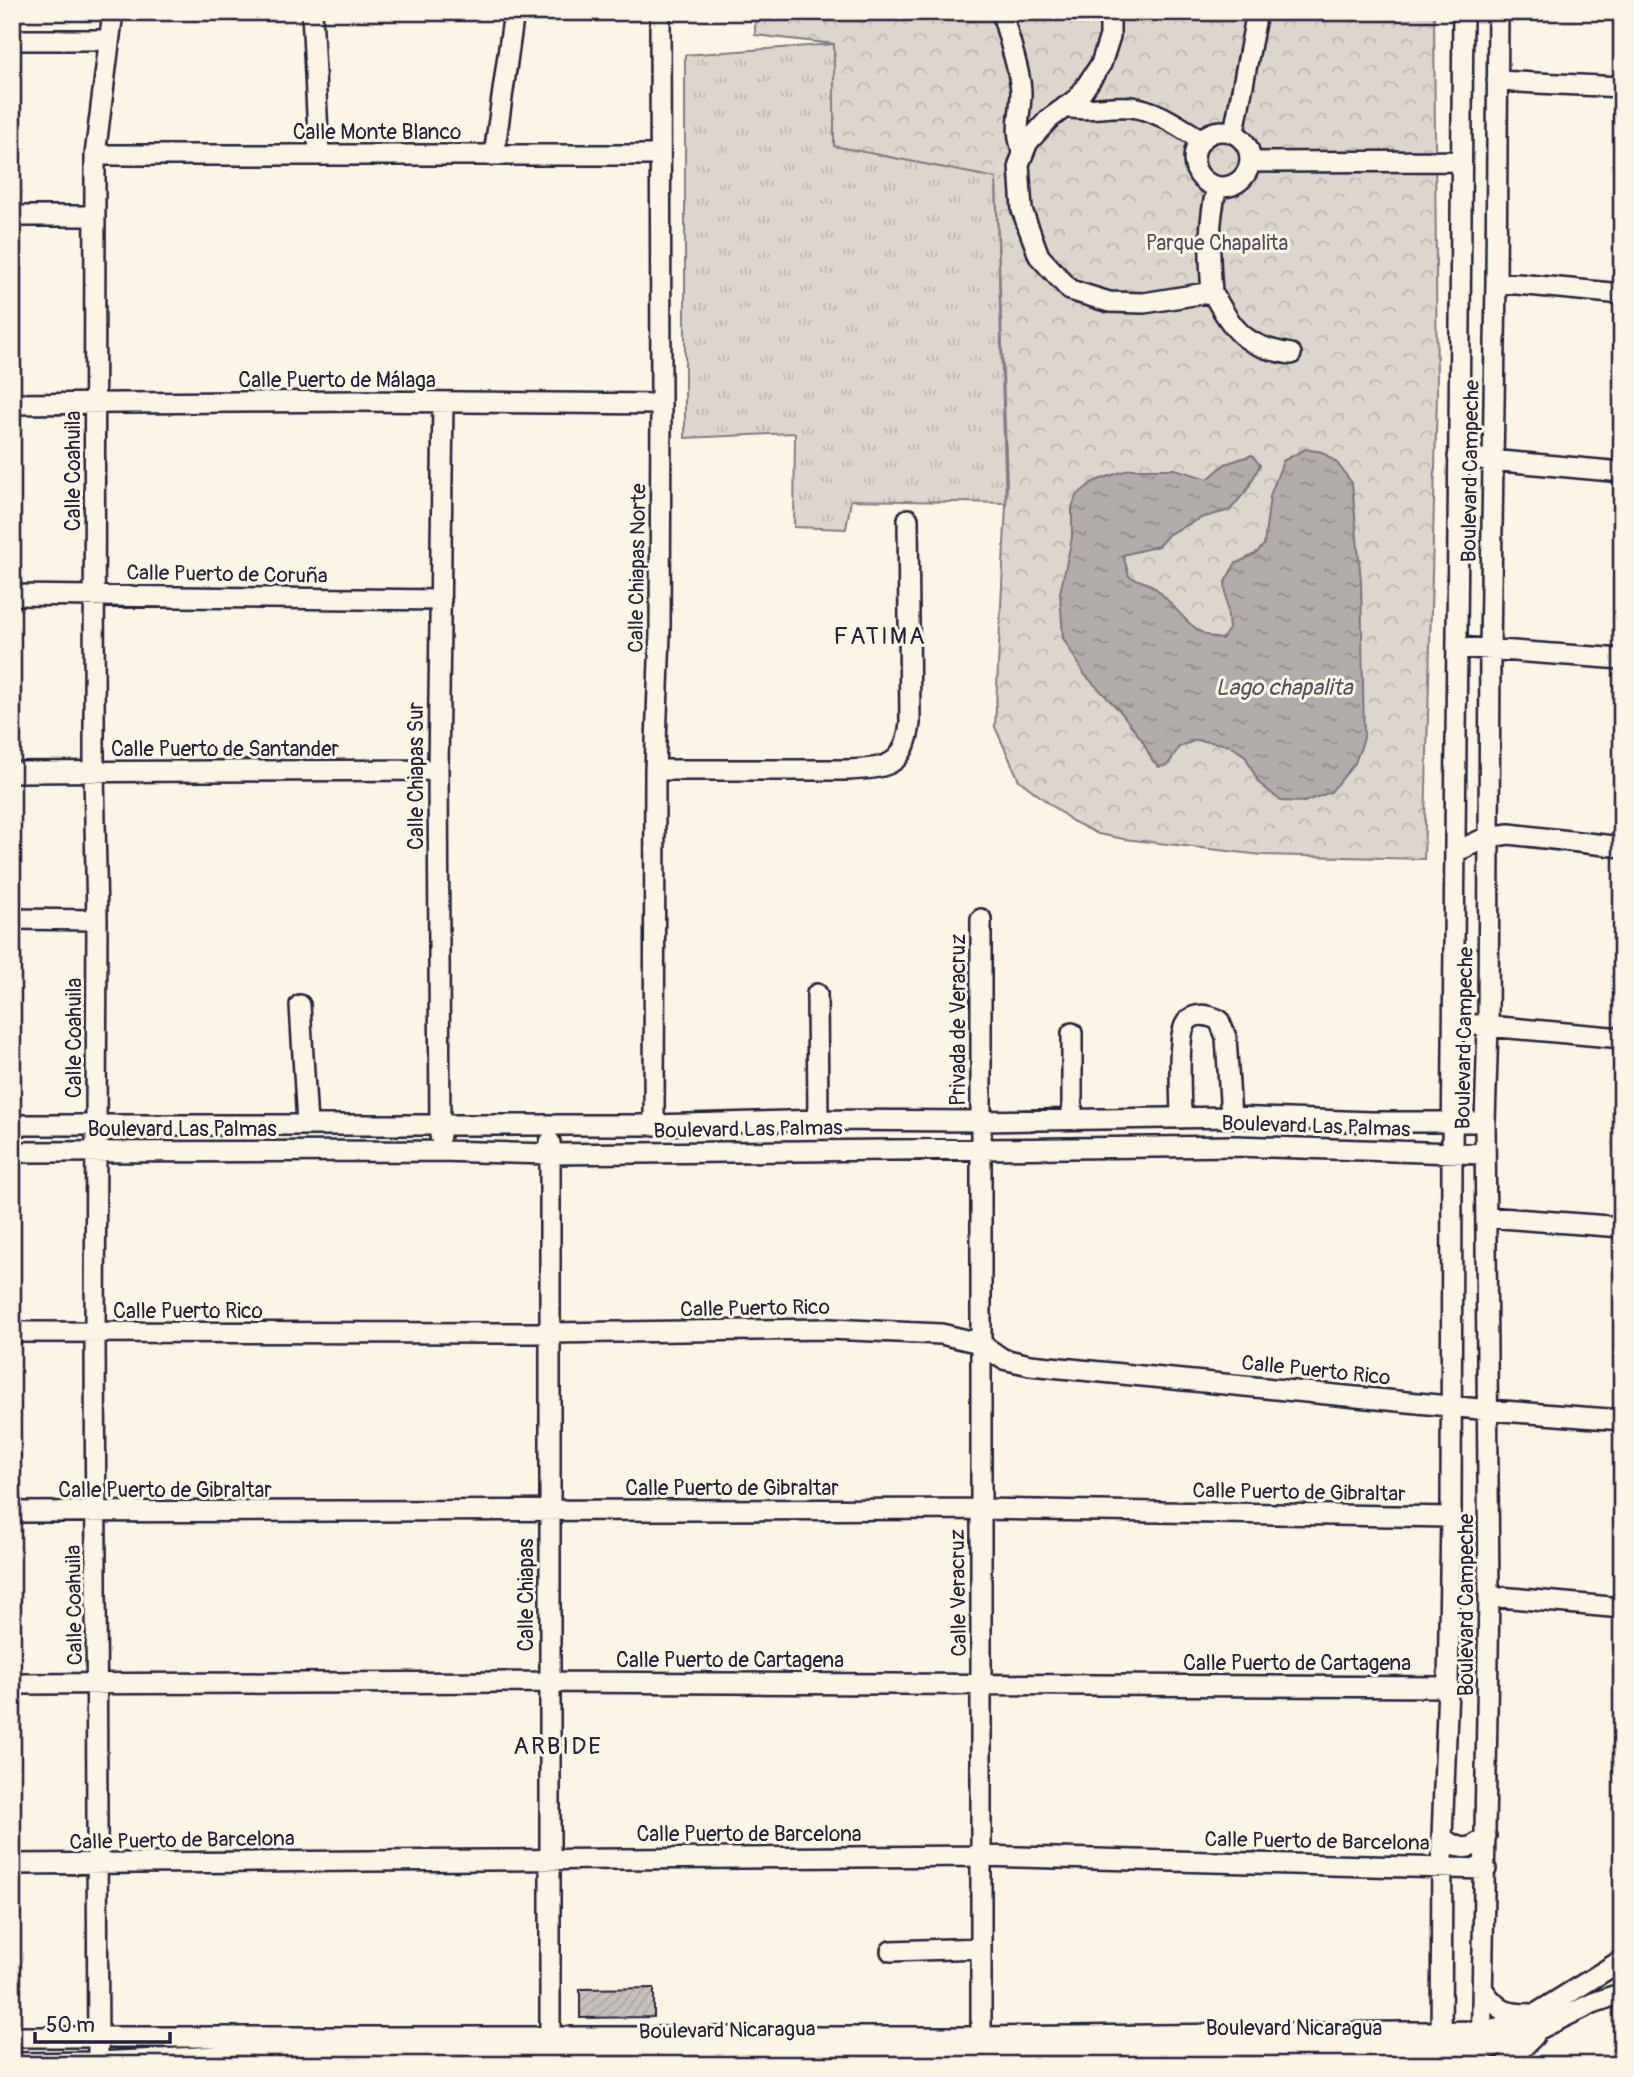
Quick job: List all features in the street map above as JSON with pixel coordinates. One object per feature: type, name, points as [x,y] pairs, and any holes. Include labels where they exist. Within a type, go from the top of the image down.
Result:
[{"type":"street","name":"Calle Coahuila","points":[[98,2064],[95,155],[113,12]]},
{"type":"street","points":[[312,12],[319,155]]},
{"type":"street","points":[[494,155],[514,12]]},
{"type":"street","name":"Calle Chiapas Norte","points":[[654,1125],[654,770],[660,633],[660,12]]},
{"type":"street","points":[[1002,12],[1021,90],[1017,134],[1018,144],[1024,152]]},
{"type":"street","points":[[1110,12],[1110,36],[1101,64],[1078,98],[1048,119],[1028,142],[1019,164],[1022,210],[1039,256],[1070,289],[1109,302],[1144,303],[1212,292]]},
{"type":"street","points":[[1234,132],[1256,12]]},
{"type":"street","name":"Boulevard Campeche","points":[[1442,2049],[1441,1836],[1448,1687],[1451,1517],[1452,1123],[1463,12]]},
{"type":"street","name":"Boulevard Campeche","points":[[1482,2048],[1489,1596],[1485,1122],[1498,12]]},
{"type":"street","points":[[12,40],[108,40]]},
{"type":"street","points":[[1497,81],[1622,88]]},
{"type":"street","points":[[1065,107],[1082,111],[1129,107],[1154,111],[1200,139]]},
{"type":"street","points":[[1216,130],[1234,132],[1248,145],[1251,162],[1244,179],[1228,188],[1210,186],[1196,173],[1193,155],[1200,139],[1216,130]]},
{"type":"street","name":"Calle Monte Blanco","points":[[95,155],[660,155]]},
{"type":"street","points":[[1251,162],[1461,161]]},
{"type":"street","points":[[1217,187],[1212,206],[1209,253],[1212,292],[1231,325],[1252,343],[1270,351],[1291,354]]},
{"type":"street","points":[[12,216],[95,216]]},
{"type":"street","points":[[1496,282],[1622,295]]},
{"type":"street","name":"Calle Chiapas Sur","points":[[440,1151],[438,770],[443,402]]},
{"type":"street","name":"Calle Puerto de Málaga","points":[[12,404],[661,404]]},
{"type":"street","points":[[1458,457],[1622,472]]},
{"type":"street","points":[[654,770],[848,770],[878,768],[893,763],[903,753],[909,737],[910,723],[908,519]]},
{"type":"street","name":"Calle Puerto de Coruña","points":[[12,594],[441,600]]},
{"type":"street","points":[[1458,647],[1622,659]]},
{"type":"street","name":"Calle Puerto de Santander","points":[[12,772],[438,770]]},
{"type":"street","points":[[1455,852],[1488,836],[1509,834],[1622,847]]},
{"type":"street","points":[[12,919],[97,920]]},
{"type":"street","name":"Privada de Veracruz","points":[[981,919],[981,1121]]},
{"type":"street","points":[[817,993],[818,1120]]},
{"type":"street","points":[[300,1005],[307,1124]]},
{"type":"street","points":[[1181,1118],[1182,1041],[1185,1026],[1191,1018],[1200,1015],[1219,1020],[1226,1037],[1231,1117]]},
{"type":"street","points":[[1454,1023],[1622,1038]]},
{"type":"street","points":[[1072,1032],[1072,1119]]},
{"type":"street","name":"Boulevard Las Palmas","points":[[12,1125],[654,1125],[818,1120],[981,1121],[1231,1117],[1485,1122]]},
{"type":"street","name":"Calle Veracruz","points":[[981,1121],[981,2052]]},
{"type":"street","name":"Calle Chiapas","points":[[549,1125],[550,2052]]},
{"type":"street","name":"Boulevard Las Palmas","points":[[12,1152],[440,1151],[550,1154],[1236,1146],[1485,1154]]},
{"type":"street","points":[[1487,1217],[1622,1227]]},
{"type":"street","name":"Calle Puerto Rico","points":[[12,1332],[550,1333],[829,1329],[941,1334],[980,1343],[1003,1359],[1030,1365],[1489,1410],[1622,1420]]},
{"type":"street","name":"Calle Puerto de Gibraltar","points":[[12,1512],[979,1509],[1451,1517]]},
{"type":"street","points":[[1489,1596],[1622,1608]]},
{"type":"street","name":"Calle Puerto de Cartagena","points":[[12,1684],[549,1682],[1448,1687]]},
{"type":"street","points":[[1441,1836],[1457,1848],[1464,1849],[1476,1845],[1486,1836]]},
{"type":"street","name":"Calle Puerto de Barcelona","points":[[12,1864],[981,1856],[1486,1869]]},
{"type":"street","points":[[891,1951],[981,1948]]},
{"type":"street","points":[[1505,2065],[1537,2022],[1622,1960]]},
{"type":"street","points":[[1484,1992],[1502,2011],[1537,2022],[1622,1993]]},
{"type":"street","name":"Boulevard Nicaragua","points":[[12,2063],[185,2061],[339,2050],[981,2052],[1482,2048],[1508,2043],[1537,2022]]},
{"type":"street","name":"Boulevard Nicaragua","points":[[12,2037],[99,2038],[467,2059],[550,2052],[872,2059],[981,2052]]},
{"type":"green space","name":"Parque Chapalita","points":[[755,12],[1434,12],[1437,396],[1424,859],[1262,855],[1098,834],[1072,821],[1019,780],[995,727],[1007,484],[996,178],[834,146],[834,44],[755,35]]},
{"type":"green space","points":[[834,44],[834,146],[996,178],[1006,503],[851,500],[846,529],[794,527],[795,433],[685,438],[685,55]]},
{"type":"water","name":"Lago chapalita","points":[[1305,449],[1322,452],[1337,463],[1352,483],[1361,581],[1364,738],[1355,763],[1331,792],[1304,802],[1281,801],[1259,783],[1245,756],[1230,745],[1196,740],[1179,747],[1168,765],[1159,767],[1120,711],[1085,675],[1063,638],[1060,593],[1072,538],[1072,508],[1076,496],[1093,482],[1130,469],[1175,469],[1208,479],[1225,464],[1252,455],[1260,465],[1247,490],[1230,510],[1201,518],[1169,534],[1158,546],[1123,555],[1129,576],[1154,587],[1202,633],[1222,639],[1229,629],[1225,582],[1235,564],[1255,554],[1264,545],[1270,496],[1283,461]]},
{"type":"building","points":[[654,1988],[654,2017],[580,2018],[580,1989]]},
{"type":"district","name":"FATIMA","points":[[880,636]]},
{"type":"district","name":"ARBIDE","points":[[558,1746]]}]
